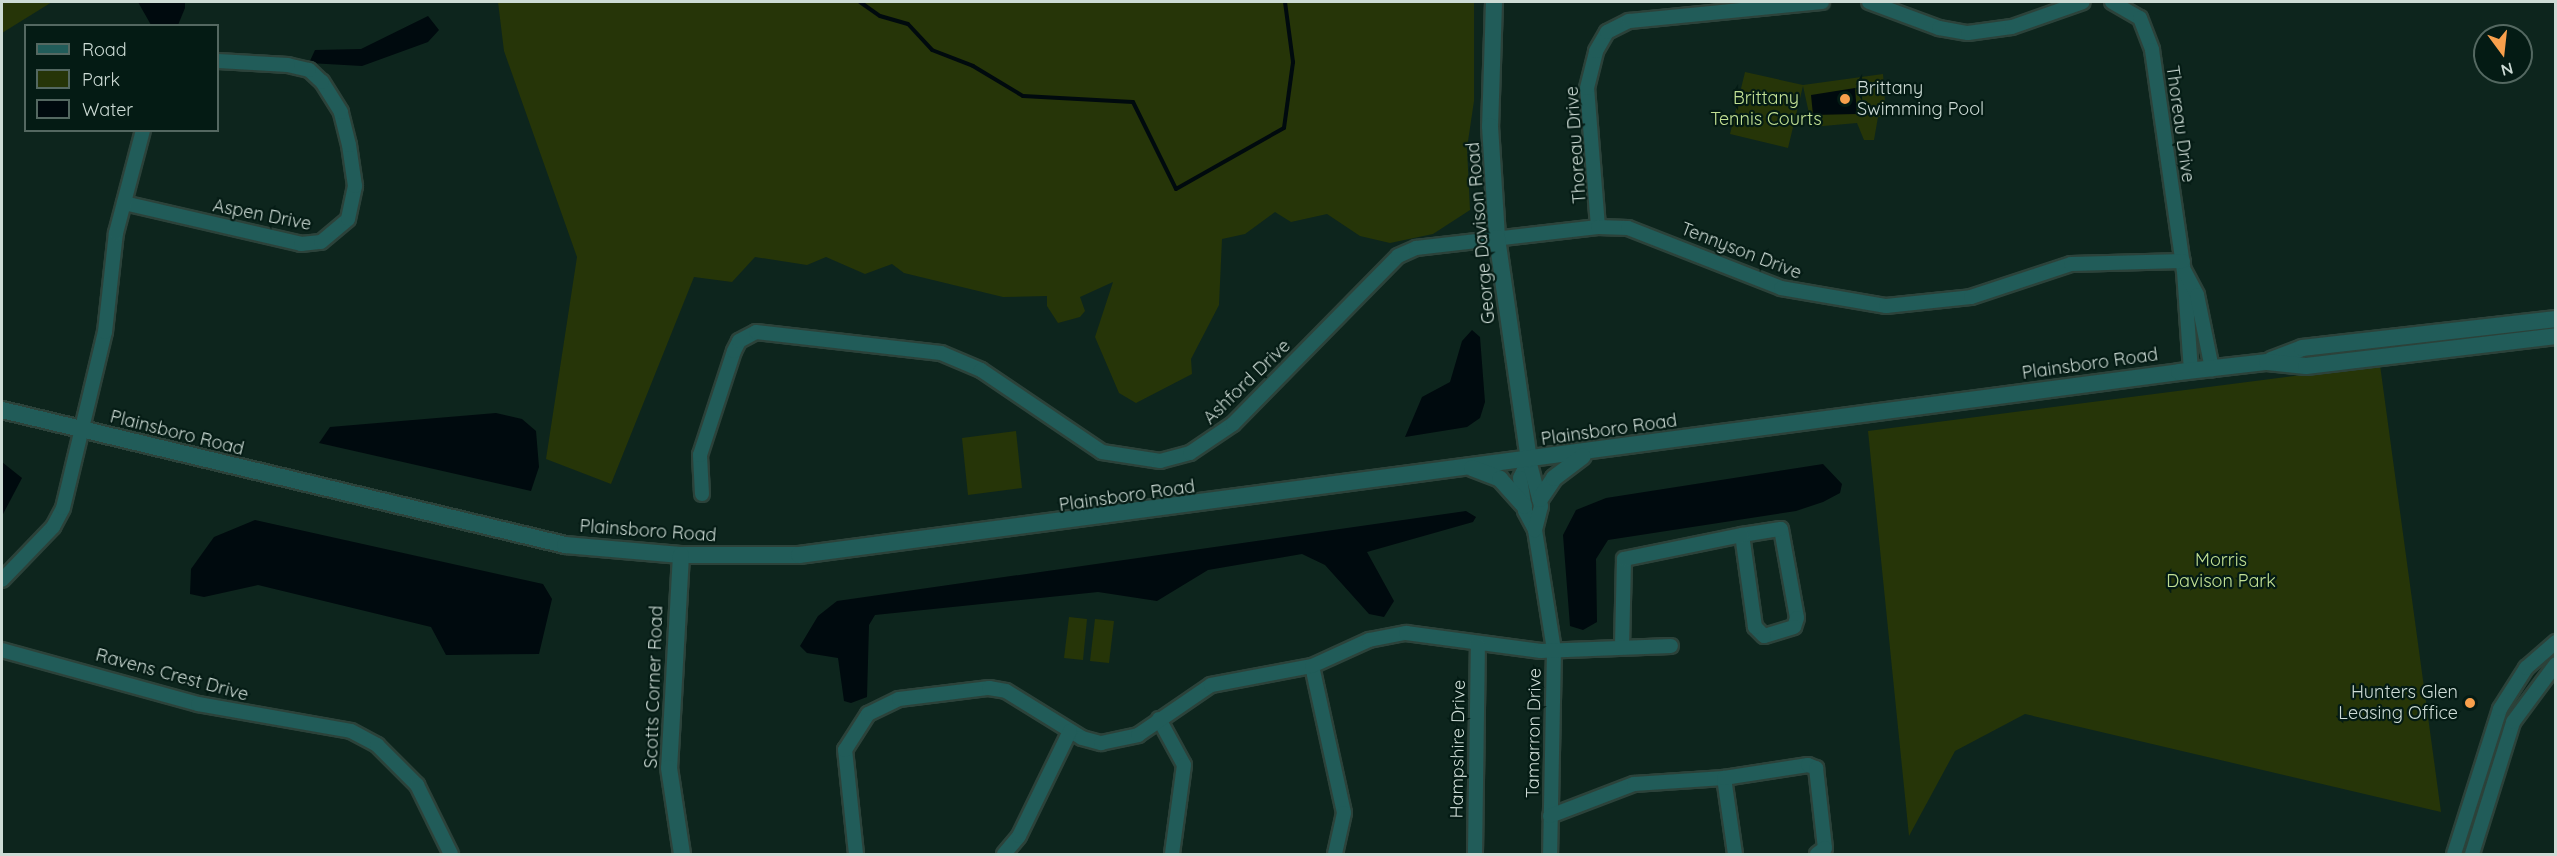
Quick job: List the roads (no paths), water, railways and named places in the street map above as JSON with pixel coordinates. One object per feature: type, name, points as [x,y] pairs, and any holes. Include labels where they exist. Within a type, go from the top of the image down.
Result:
[{"type":"street","name":"George Davison Road","points":[[1494,2],[1491,126],[1497,238],[1529,460]]},
{"type":"street","name":"Thoreau Drive","points":[[1598,227],[1587,88],[1596,51],[1607,32],[1629,21],[1822,2]]},
{"type":"street","points":[[1869,2],[1939,28],[1988,33],[2083,2]]},
{"type":"street","name":"Thoreau Drive","points":[[2112,2],[2134,12],[2148,36],[2184,266],[2191,371]]},
{"type":"street","name":"Aspen Drive","points":[[124,203],[301,244],[321,242],[348,219],[354,186],[349,145],[341,112],[322,82],[309,70],[288,65],[219,61]]},
{"type":"street","points":[[2,580],[53,526],[63,508],[105,332],[124,203],[142,132]]},
{"type":"street","name":"Tennyson Drive","points":[[1497,238],[1598,227],[1646,233],[1781,288],[1886,306],[1971,297],[2071,264],[2184,266]]},
{"type":"street","name":"Ashford Drive","points":[[702,494],[700,455],[739,341],[765,331],[873,342],[963,360],[1102,452],[1160,461],[1190,453],[1233,424],[1398,256],[1416,248],[1497,238]]},
{"type":"street","name":"Thoreau Drive","points":[[2184,266],[2198,295],[2212,369]]},
{"type":"street","name":"Plainsboro Road","points":[[2267,362],[2302,348],[2556,319]]},
{"type":"street","name":"Plainsboro Road","points":[[2,411],[512,535],[681,555],[849,551],[2191,371],[2267,362],[2306,366],[2556,336]]},
{"type":"street","points":[[1540,499],[1571,463],[1590,453]]},
{"type":"street","name":"Tamarron Drive","points":[[1529,460],[1540,499],[1535,530]]},
{"type":"street","name":"Tamarron Drive","points":[[1529,460],[1520,478],[1524,506],[1535,530],[1554,650],[1550,855]]},
{"type":"street","points":[[1472,468],[1500,479],[1524,506]]},
{"type":"street","points":[[1622,647],[1624,559],[1742,535],[1781,530],[1797,618],[1781,634],[1764,636],[1755,627],[1742,535]]},
{"type":"street","name":"Scotts Corner Road","points":[[681,555],[669,768],[682,855]]},
{"type":"street","points":[[856,855],[845,750],[856,728],[882,704],[989,688],[1023,699],[1070,731],[1101,743],[1122,741],[1211,685],[1312,666],[1369,640],[1406,633],[1478,645],[1554,650]]},
{"type":"street","points":[[2454,855],[2500,709],[2526,668],[2556,642]]},
{"type":"street","name":"Hampshire Drive","points":[[1474,855],[1478,645]]},
{"type":"street","name":"Tamarron Drive","points":[[1554,650],[1671,646]]},
{"type":"street","name":"Ravens Crest Drive","points":[[2,650],[198,704],[351,731],[377,745],[417,785],[451,855]]},
{"type":"street","points":[[2472,855],[2513,722],[2556,664]]},
{"type":"street","points":[[1312,666],[1344,813],[1335,855]]},
{"type":"street","points":[[1159,719],[1184,765],[1172,855]]},
{"type":"street","points":[[1004,855],[1019,836],[1070,731]]},
{"type":"street","name":"Tamarron Drive","points":[[1550,816],[1634,784],[1724,778],[1808,765],[1816,768],[1825,848],[1817,855]]},
{"type":"street","points":[[1724,778],[1736,855]]},
{"type":"water","points":[[138,2],[185,2],[178,24],[150,24]]},
{"type":"water","points":[[428,16],[439,30],[428,42],[362,66],[309,63],[315,50],[361,49]]},
{"type":"water","points":[[1855,88],[1857,114],[1813,115],[1811,95]]},
{"type":"water","points":[[1472,330],[1480,337],[1485,402],[1480,418],[1467,427],[1405,437],[1422,397],[1450,382],[1462,341]]},
{"type":"water","points":[[496,413],[522,419],[536,431],[539,467],[531,491],[319,443],[330,427]]},
{"type":"water","points":[[2,462],[22,478],[2,516]]},
{"type":"water","points":[[1823,464],[1842,484],[1840,493],[1823,502],[1796,511],[1608,540],[1596,559],[1597,622],[1583,630],[1570,626],[1563,535],[1576,510],[1606,498]]},
{"type":"water","points":[[1466,511],[1476,517],[1473,522],[1367,552],[1394,601],[1384,617],[1369,614],[1325,565],[1302,554],[1208,570],[1157,601],[1098,592],[875,615],[869,625],[867,697],[851,703],[844,701],[838,658],[807,653],[800,646],[818,616],[837,601]]},
{"type":"water","points":[[255,520],[543,584],[552,599],[539,654],[446,655],[431,627],[258,585],[204,597],[190,594],[191,569],[214,537]]},
{"type":"waterway","points":[[860,2],[880,16],[908,24],[932,50],[973,66],[1023,96],[1133,102],[1176,189],[1284,128],[1293,62],[1285,2]]},
{"type":"place","name":"Brittany Swimming Pool","points":[[1845,99]]},
{"type":"place","name":"Hunters Glen Leasing Office","points":[[2470,703]]},
{"type":"park label","name":"Brittany Tennis Courts","points":[[1766,109]]},
{"type":"park label","name":"Morris Davison Park","points":[[2221,571]]}]
